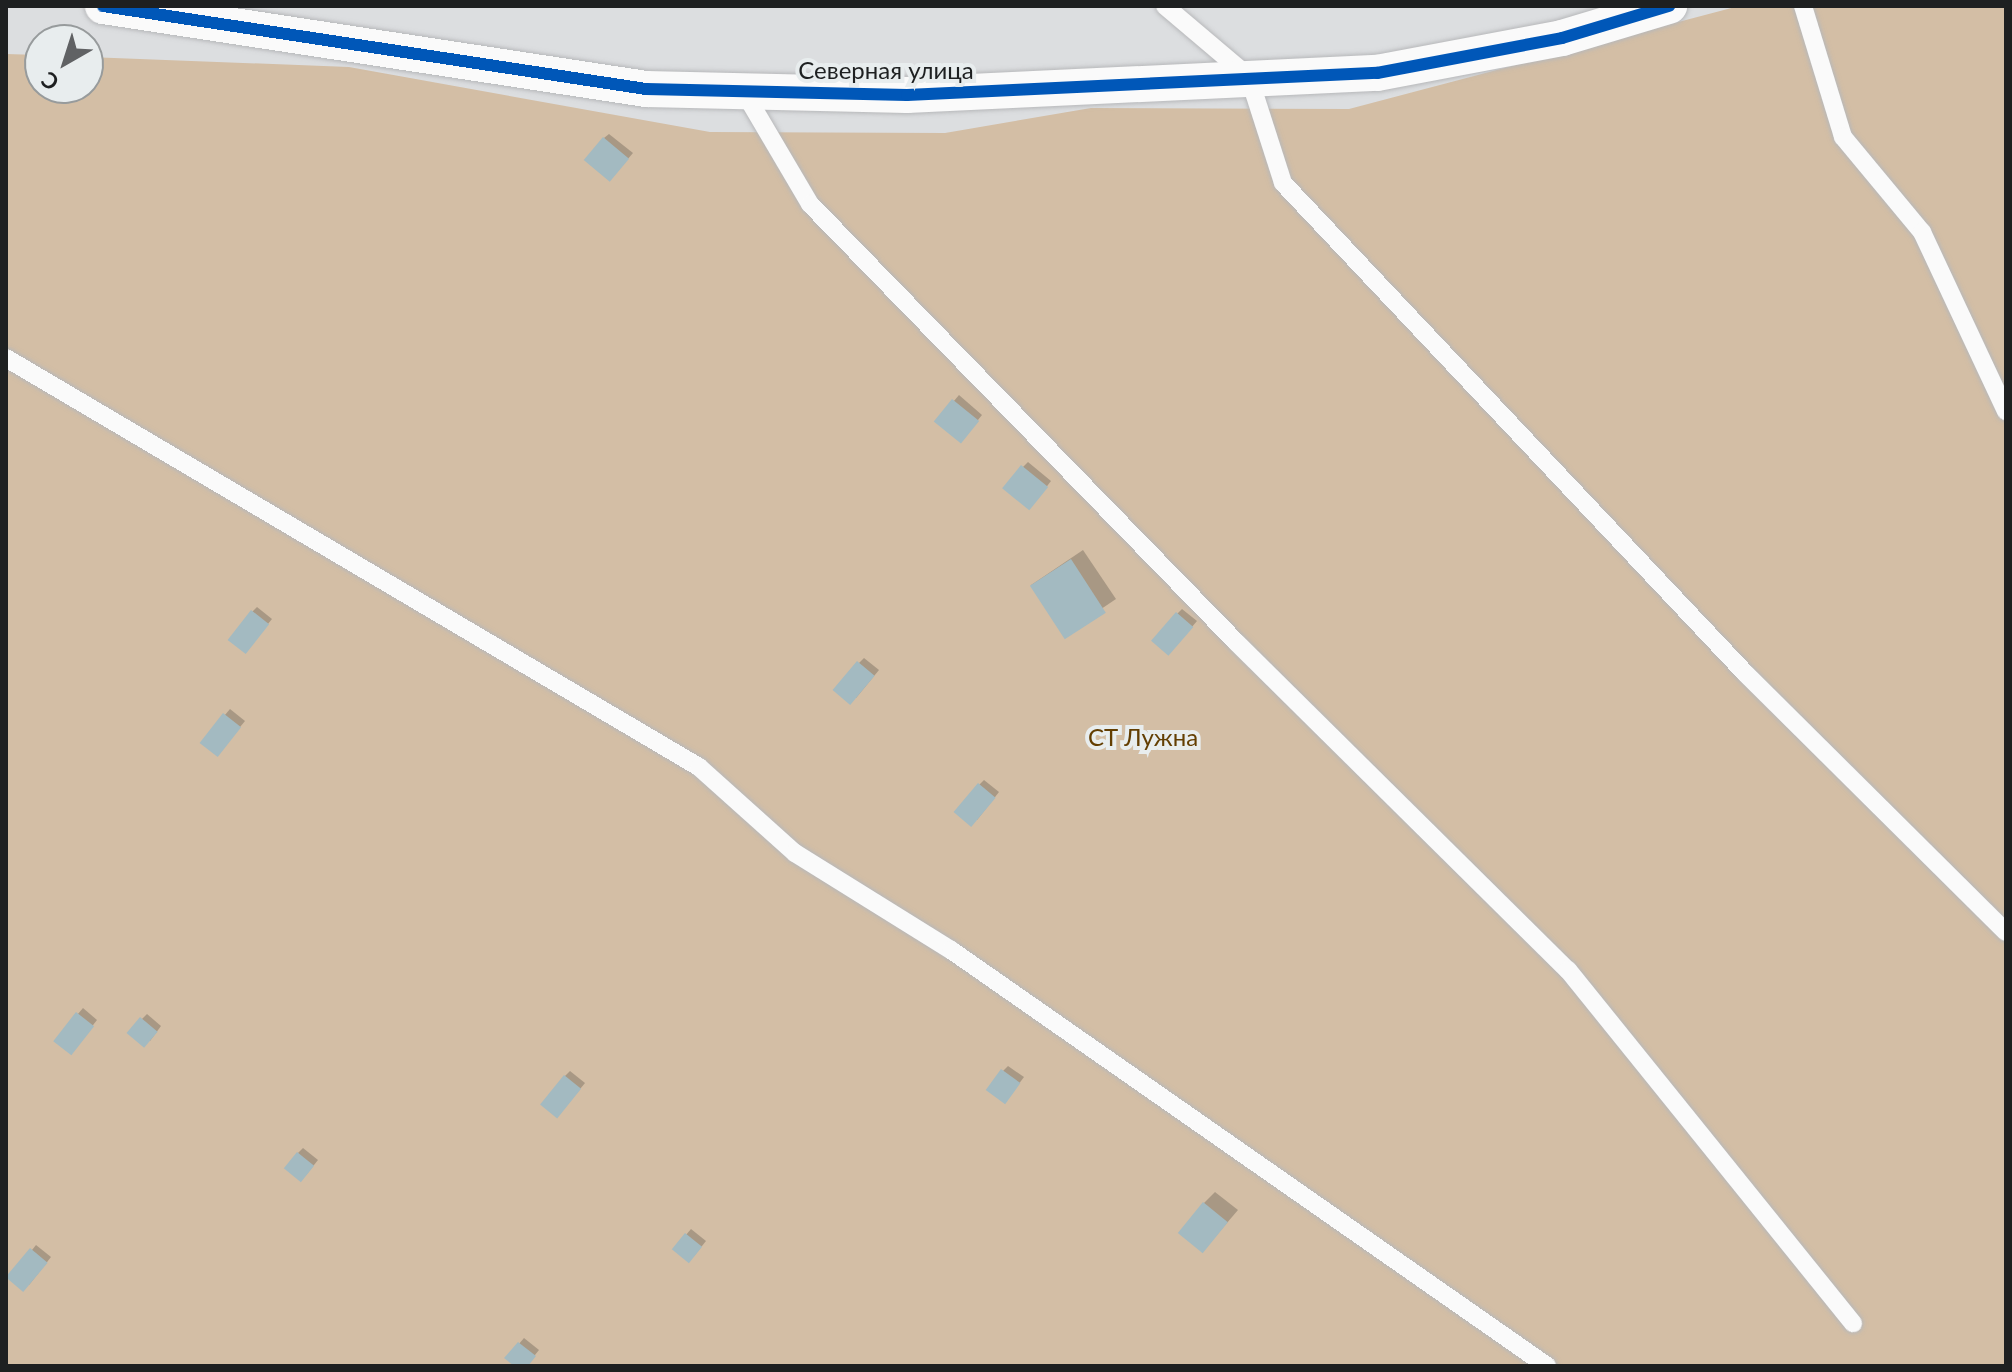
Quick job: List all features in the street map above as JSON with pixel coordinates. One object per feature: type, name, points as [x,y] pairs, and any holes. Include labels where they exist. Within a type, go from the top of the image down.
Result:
[{"type":"street","name":"Северная улица","points":[[103,6],[646,89],[907,95],[1377,73],[1562,38],[1669,6]]},
{"type":"lane","points":[[1165,6],[1249,77],[1283,183],[1746,674],[2006,932]]},
{"type":"lane","points":[[1803,6],[1843,137],[1922,232],[2006,411]]},
{"type":"lane","points":[[744,92],[810,204],[1237,643],[1568,970],[1853,1323]]},
{"type":"lane","points":[[6,358],[699,767],[795,853],[951,950],[1547,1366]]},
{"type":"green space","name":"СТ Лужна","points":[[1739,6],[2006,6],[2006,1366],[6,1366],[6,54],[24,55],[24,104],[104,104],[104,58],[349,67],[710,132],[945,133],[1091,108],[1349,109]]},
{"type":"building","points":[[603,137],[629,159],[610,182],[584,160]]},
{"type":"building","points":[[952,399],[979,421],[961,444],[934,422]]},
{"type":"building","points":[[1021,465],[1048,487],[1029,510],[1002,488]]},
{"type":"building","points":[[1071,559],[1106,613],[1065,639],[1030,586]]},
{"type":"building","points":[[251,610],[269,624],[246,654],[228,640]]},
{"type":"building","points":[[1176,612],[1193,627],[1168,656],[1151,641]]},
{"type":"building","points":[[857,661],[875,676],[850,705],[833,690]]},
{"type":"building","points":[[223,713],[241,727],[218,757],[200,743]]},
{"type":"building","points":[[978,783],[996,798],[971,827],[954,812]]},
{"type":"building","points":[[76,1012],[94,1026],[71,1055],[53,1041]]},
{"type":"building","points":[[140,1017],[158,1032],[144,1048],[127,1033]]},
{"type":"building","points":[[1001,1069],[1020,1083],[1005,1104],[986,1090]]},
{"type":"building","points":[[564,1075],[581,1089],[557,1118],[540,1105]]},
{"type":"building","points":[[297,1152],[314,1166],[301,1182],[284,1168]]},
{"type":"building","points":[[1203,1202],[1228,1222],[1203,1253],[1178,1233]]},
{"type":"building","points":[[685,1233],[702,1247],[689,1263],[672,1249]]},
{"type":"building","points":[[30,1248],[48,1263],[23,1292],[6,1277]]},
{"type":"building","points":[[518,1342],[536,1356],[528,1366],[514,1366],[504,1358]]},
{"type":"cycle path","points":[[103,6],[646,89],[907,95],[1377,73],[1562,38],[1669,6]]}]
